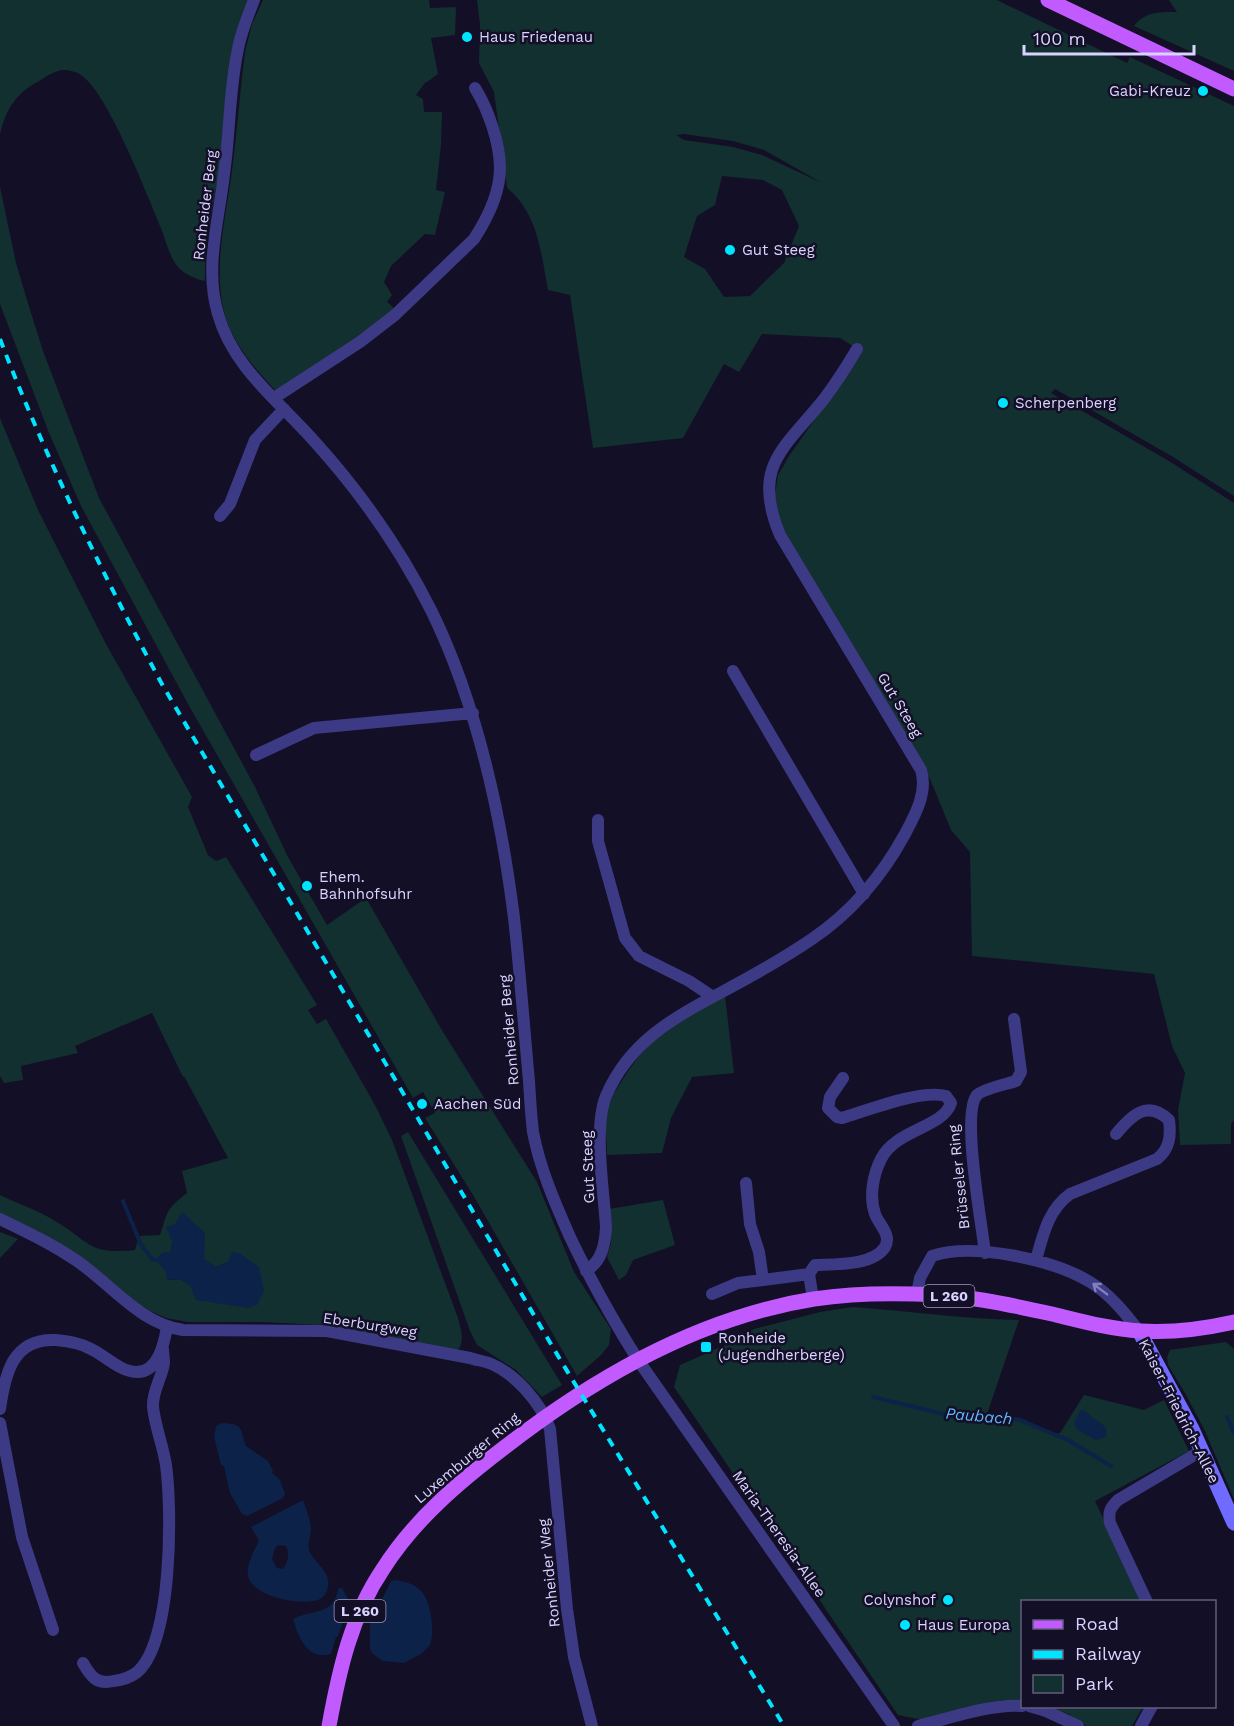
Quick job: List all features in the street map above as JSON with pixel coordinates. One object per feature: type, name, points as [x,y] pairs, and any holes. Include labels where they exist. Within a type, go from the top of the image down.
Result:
[{"type":"main road","points":[[1048,0],[1234,89]]},
{"type":"main road","name":"L 260","points":[[638,1360],[717,1324],[782,1305],[851,1294],[964,1297],[1008,1304],[1098,1326],[1139,1331],[1182,1332],[1234,1322]]},
{"type":"main road","name":"Luxemburger Ring","points":[[328,1726],[348,1641],[366,1599],[399,1545],[437,1504],[491,1457],[570,1399],[638,1360]]},
{"type":"street","name":"Ronheider Berg","points":[[254,0],[245,21],[237,51],[225,171],[212,264],[217,312],[230,343],[255,380],[314,441],[365,500],[406,564],[451,654],[472,713],[496,814],[514,917],[534,1133],[547,1185],[601,1300],[638,1360]]},
{"type":"street","points":[[274,398],[360,342],[395,315],[474,239],[490,210],[500,169],[495,139],[485,107],[475,88]]},
{"type":"street","name":"Gut Steeg","points":[[586,1271],[594,1266],[605,1241],[600,1138],[602,1112],[606,1097],[628,1059],[643,1042],[668,1022],[813,938],[847,911],[885,867],[918,808],[924,782],[914,758],[780,535],[769,505],[768,480],[778,457],[788,441],[825,398],[857,349]]},
{"type":"street","points":[[220,516],[230,504],[255,440],[284,409]]},
{"type":"street","points":[[733,671],[864,894]]},
{"type":"street","points":[[256,755],[314,728],[472,713]]},
{"type":"street","points":[[598,820],[598,841],[625,938],[639,956],[689,981],[712,997]]},
{"type":"street","name":"Brüsseler Ring","points":[[985,1253],[970,1135],[972,1112],[974,1099],[979,1093],[1016,1080],[1021,1072],[1014,1019]]},
{"type":"street","name":"Brüsseler Ring","points":[[712,1294],[738,1283],[809,1274],[815,1265],[858,1262],[876,1255],[884,1248],[887,1240],[885,1231],[874,1214],[872,1195],[881,1159],[891,1144],[906,1134],[941,1118],[948,1112],[951,1103],[946,1096],[938,1094],[896,1102],[842,1118],[837,1117],[828,1108],[828,1102],[843,1078]]},
{"type":"street","points":[[1036,1260],[1049,1220],[1061,1200],[1070,1194],[1157,1159],[1167,1149],[1169,1120],[1153,1110],[1142,1111],[1130,1118],[1116,1134]]},
{"type":"street","points":[[746,1182],[750,1224],[759,1252],[763,1280]]},
{"type":"street","name":"Eberburgweg","points":[[0,1219],[79,1262],[135,1309],[167,1328],[327,1331],[470,1358],[489,1363],[505,1372],[518,1383],[546,1416]]},
{"type":"street","points":[[918,1294],[920,1278],[932,1256],[943,1253],[985,1253],[1036,1260],[1065,1269],[1091,1282],[1108,1295],[1139,1331]]},
{"type":"street","points":[[809,1274],[813,1299]]},
{"type":"street","points":[[83,1663],[91,1678],[99,1682],[108,1683],[127,1678],[144,1664],[157,1634],[167,1574],[168,1516],[166,1465],[153,1408],[153,1398],[164,1362],[163,1349],[167,1328]]},
{"type":"street","name":"Kaiser-Friedrich-Allee","points":[[1139,1331],[1192,1430],[1234,1523]]},
{"type":"street","points":[[0,1409],[6,1377],[12,1363],[20,1351],[35,1341],[75,1343],[135,1372],[146,1370],[163,1349]]},
{"type":"street","name":"Maria-Theresia-Allee","points":[[638,1360],[894,1726]]},
{"type":"street","name":"Ronheider Weg","points":[[546,1416],[550,1429],[568,1619],[574,1657],[592,1726]]},
{"type":"street","points":[[0,1423],[22,1537],[53,1630]]},
{"type":"street","points":[[1146,1600],[1110,1523],[1111,1507],[1118,1500],[1201,1451]]},
{"type":"street","points":[[918,1726],[994,1708],[1021,1706]]},
{"type":"street","points":[[1033,1708],[1046,1711],[1078,1726]]},
{"type":"street","points":[[1141,1726],[1151,1708]]},
{"type":"green space","points":[[0,0],[249,0],[235,41],[231,63],[219,171],[207,240],[205,281],[186,273],[174,261],[137,170],[114,123],[92,85],[80,74],[68,70],[58,71],[24,91],[9,109],[0,134]]},
{"type":"green space","points":[[263,0],[429,0],[430,8],[456,7],[455,35],[431,38],[438,74],[424,84],[416,95],[423,99],[424,112],[442,112],[436,190],[445,192],[435,235],[425,234],[391,266],[384,282],[392,295],[387,302],[395,309],[369,330],[277,392],[253,365],[233,334],[224,312],[220,277],[222,241],[245,52],[252,24]]},
{"type":"green space","points":[[477,0],[997,0],[1127,63],[1130,57],[1234,106],[1234,496],[1173,457],[1055,389],[1051,393],[1169,461],[1234,503],[1234,1120],[1231,1124],[1231,1144],[1180,1145],[1178,1110],[1185,1073],[1172,1046],[1154,974],[972,956],[970,852],[951,830],[930,779],[784,532],[779,518],[775,494],[778,475],[862,352],[840,338],[762,334],[739,372],[724,364],[683,438],[593,448],[570,295],[548,290],[540,248],[532,222],[526,209],[507,188],[494,92],[479,63],[480,24]],"holes":[[[684,134],[733,141],[764,150],[822,183],[762,155],[733,147],[684,140],[676,135]],[[722,176],[763,180],[782,190],[799,226],[784,263],[750,296],[724,297],[705,269],[684,257],[697,216],[715,205]]]},
{"type":"green space","points":[[1169,0],[1234,0],[1234,71],[1134,26],[1148,15],[1159,12],[1177,12]]},
{"type":"green space","points":[[0,187],[16,263],[43,351],[99,498],[255,787],[288,857],[327,925],[366,898],[443,1032],[537,1182],[574,1272],[611,1329],[609,1345],[577,1376],[473,1195],[425,1118],[435,1113],[423,1092],[413,1098],[188,704],[81,506],[49,433],[0,304]]},
{"type":"green space","points":[[0,418],[38,510],[106,644],[192,797],[188,807],[208,855],[216,861],[226,857],[317,1005],[308,1010],[317,1024],[326,1019],[375,1105],[392,1140],[458,1318],[462,1335],[458,1350],[322,1325],[188,1322],[166,1318],[141,1307],[0,1215],[0,1195],[48,1217],[99,1249],[135,1250],[139,1236],[160,1235],[169,1211],[187,1193],[182,1171],[228,1158],[183,1077],[152,1013],[75,1046],[78,1053],[21,1066],[23,1080],[4,1083],[0,1076]],"holes":[[[182,1213],[203,1259],[216,1267],[228,1262],[190,1285],[180,1279],[168,1280],[167,1269],[173,1236]]]},
{"type":"green space","points":[[725,996],[734,1073],[692,1077],[671,1118],[662,1153],[607,1155],[608,1108],[617,1089],[636,1061],[657,1037],[669,1028]]},
{"type":"green space","points":[[408,1132],[562,1385],[542,1397],[516,1370],[477,1345],[401,1136]]},
{"type":"green space","points":[[663,1200],[675,1245],[633,1260],[626,1275],[619,1280],[607,1257],[611,1243],[609,1209]]},
{"type":"green space","points":[[0,1232],[18,1239],[0,1258]]},
{"type":"green space","points":[[853,1307],[956,1317],[1019,1320],[987,1414],[1021,1418],[1055,1434],[1060,1433],[1084,1395],[1144,1410],[1164,1400],[1189,1451],[1095,1501],[1140,1600],[1021,1600],[1021,1701],[1004,1700],[923,1720],[898,1715],[674,1387],[680,1365],[732,1342],[754,1329],[820,1312]]},
{"type":"green space","points":[[1226,1342],[1234,1349],[1234,1499],[1204,1429],[1168,1365],[1167,1357],[1170,1350]]},
{"type":"green space","points":[[1053,1708],[1142,1708],[1132,1726],[1086,1726],[1068,1714]]},
{"type":"water","points":[[182,1212],[205,1233],[204,1259],[217,1267],[228,1262],[232,1252],[239,1253],[259,1267],[264,1291],[257,1305],[248,1308],[196,1300],[190,1285],[180,1279],[168,1280],[166,1272],[156,1260],[162,1253],[171,1252],[172,1241],[166,1227],[175,1224]]},
{"type":"water","points":[[1081,1410],[1086,1411],[1104,1425],[1107,1432],[1106,1437],[1096,1440],[1077,1430],[1074,1422]]},
{"type":"water","points":[[222,1423],[238,1426],[246,1446],[268,1461],[272,1473],[280,1480],[285,1494],[283,1498],[247,1516],[242,1514],[230,1493],[214,1437],[216,1426]]},
{"type":"water","points":[[303,1500],[311,1527],[309,1550],[327,1576],[328,1588],[324,1596],[310,1602],[289,1601],[268,1594],[252,1583],[248,1576],[248,1567],[259,1541],[251,1527]],"holes":[[[278,1545],[286,1546],[288,1555],[286,1563],[283,1569],[277,1568],[272,1559],[275,1548]]]},
{"type":"water","points":[[391,1581],[409,1583],[421,1591],[431,1617],[430,1645],[421,1654],[404,1663],[382,1661],[370,1649],[370,1624]]},
{"type":"water","points":[[340,1588],[349,1601],[367,1618],[348,1637],[336,1637],[331,1654],[316,1654],[305,1646],[293,1619],[327,1608],[336,1598]]},
{"type":"pier","points":[[391,1578],[376,1604],[367,1627],[367,1624],[349,1640],[338,1640],[332,1656],[352,1599],[370,1617],[377,1601]]},
{"type":"waterway","points":[[123,1201],[141,1245],[152,1259],[160,1261]]},
{"type":"waterway","name":"Paubach","points":[[873,1397],[956,1417],[1005,1417],[1020,1420],[1068,1440],[1111,1466]]},
{"type":"waterway","name":"Paubach","points":[[1227,1417],[1234,1433]]},
{"type":"railway","points":[[0,339],[36,428],[76,515],[163,686],[561,1361],[784,1726]]},
{"type":"place","name":"Haus Friedenau","points":[[467,37]]},
{"type":"place","name":"Gabi-Kreuz","points":[[1203,91]]},
{"type":"place","name":"Gut Steeg","points":[[730,250]]},
{"type":"place","name":"Scherpenberg","points":[[1003,403]]},
{"type":"place","name":"Ehem. Bahnhofsuhr","points":[[307,886]]},
{"type":"place","name":"Aachen Süd","points":[[422,1104]]},
{"type":"place","name":"Ronheide (Jugendherberge)","points":[[706,1347]]},
{"type":"place","name":"Colynshof","points":[[948,1600]]},
{"type":"place","name":"Haus Europa","points":[[905,1625]]}]
